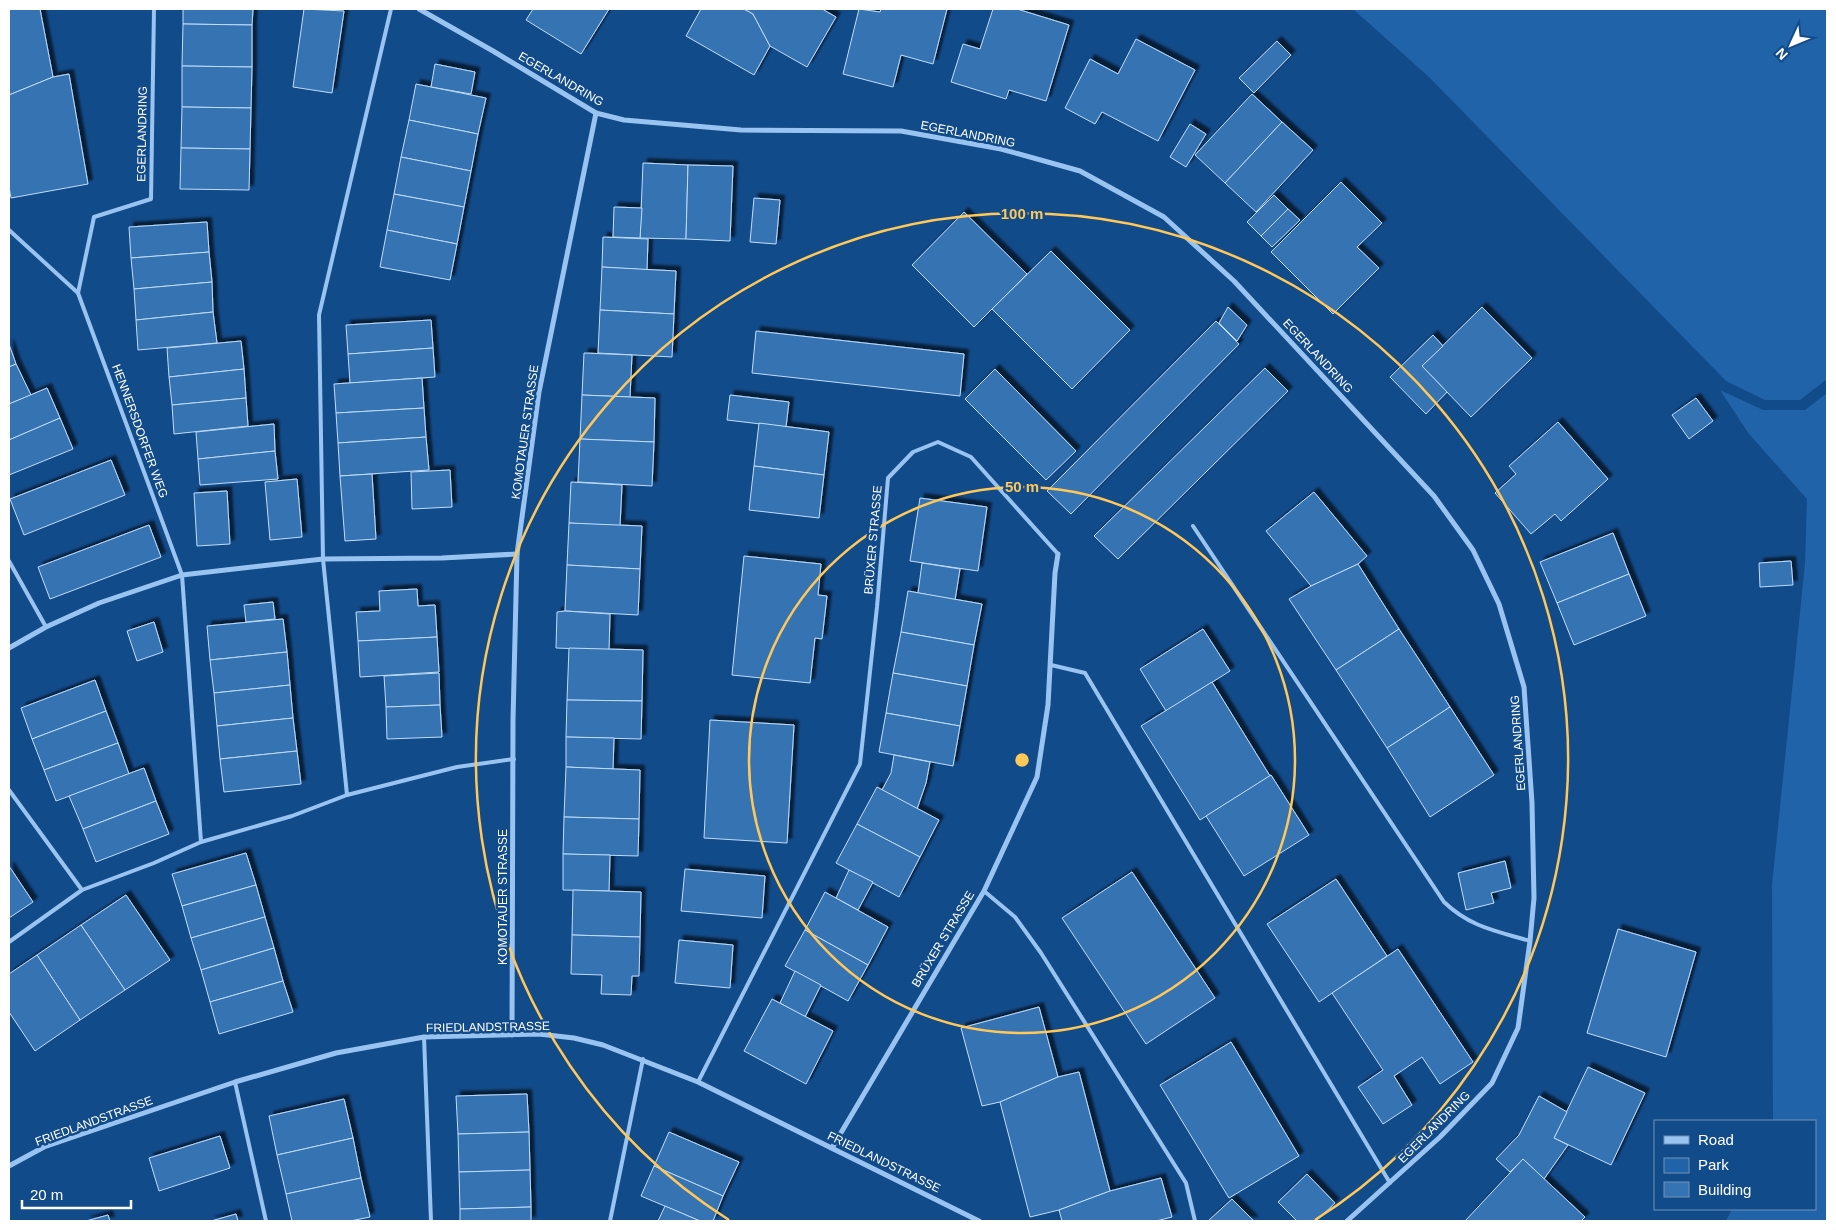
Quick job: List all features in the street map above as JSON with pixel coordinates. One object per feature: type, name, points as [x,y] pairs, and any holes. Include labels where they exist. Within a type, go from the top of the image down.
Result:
[{"type":"street","name":"EGERLANDRING","points":[[419,9],[493,50],[596,113],[624,120],[741,130],[901,131],[1001,149],[1080,171],[1164,217],[1234,281],[1434,496],[1472,550],[1499,604],[1524,687],[1532,803],[1534,898],[1530,941],[1518,1028],[1492,1083],[1440,1137],[1347,1221]]},
{"type":"street","name":"KOMOTAUER STRASSE","points":[[512,1035],[513,720],[517,554],[539,392],[596,113]]},
{"type":"street","points":[[9,648],[46,626],[99,603],[182,575],[323,559],[442,558],[517,554]]},
{"type":"street","name":"BRÜXER STRASSE","points":[[832,1148],[984,891],[1037,777],[1048,705],[1055,573],[1058,554]]},
{"type":"street","name":"FRIEDLANDSTRASSE","points":[[9,1166],[44,1147],[236,1082],[336,1053],[424,1037],[539,1034],[574,1038],[643,1060],[698,1082],[979,1221]]},
{"type":"lane","name":"EGERLANDRING","points":[[78,293],[94,217],[151,199],[154,9]]},
{"type":"lane","points":[[347,795],[323,559],[319,315],[391,9]]},
{"type":"lane","points":[[9,230],[78,293]]},
{"type":"lane","name":"HENNERSDORFER WEG","points":[[78,293],[182,575]]},
{"type":"lane","name":"BRÜXER STRASSE","points":[[698,1082],[860,764],[888,478],[913,452],[938,442],[971,457],[1058,554]]},
{"type":"lane","points":[[1193,526],[1444,902],[1459,916],[1476,926],[1530,941]]},
{"type":"lane","points":[[9,560],[46,626]]},
{"type":"lane","points":[[182,575],[202,842]]},
{"type":"lane","points":[[1051,666],[1086,673],[1390,1183]]},
{"type":"lane","points":[[9,942],[82,890],[202,842],[292,816],[347,795],[457,767],[514,759]]},
{"type":"lane","points":[[9,790],[82,890]]},
{"type":"lane","points":[[984,891],[1015,917],[1041,952],[1186,1183],[1195,1221]]},
{"type":"lane","points":[[424,1037],[431,1221]]},
{"type":"lane","points":[[610,1221],[643,1060]]},
{"type":"lane","points":[[236,1082],[266,1221]]},
{"type":"green space","points":[[1353,9],[1827,9],[1827,379],[1800,400],[1765,400],[1726,381],[1429,77]]},
{"type":"green space","points":[[1720,390],[1763,410],[1805,410],[1827,393],[1827,1221],[1726,1221],[1732,1210],[1816,1210],[1816,1120],[1773,1120],[1772,885],[1805,564],[1807,499],[1749,434]]},
{"type":"building","points":[[9,9],[40,9],[53,77],[9,95]]},
{"type":"building","points":[[183,9],[253,9],[252,25],[183,24]]},
{"type":"building","points":[[304,9],[344,11],[332,93],[293,87]]},
{"type":"building","points":[[533,9],[609,9],[581,54],[526,20]]},
{"type":"building","points":[[701,9],[744,9],[753,14],[770,46],[754,75],[686,36]]},
{"type":"building","points":[[744,9],[822,9],[836,17],[807,67],[770,46],[753,14]]},
{"type":"building","points":[[859,9],[880,12],[881,9],[947,9],[933,64],[901,55],[893,87],[843,74]]},
{"type":"building","points":[[993,9],[1017,9],[1069,25],[1046,101],[1009,90],[1006,99],[951,82],[963,44],[980,49]]},
{"type":"building","points":[[183,24],[252,25],[252,67],[182,66]]},
{"type":"building","points":[[1136,39],[1195,70],[1158,141],[1102,112],[1095,124],[1065,108],[1090,59],[1118,74]]},
{"type":"building","points":[[1277,41],[1291,55],[1254,93],[1239,78]]},
{"type":"building","points":[[435,64],[475,72],[471,94],[431,87]]},
{"type":"building","points":[[182,66],[252,67],[251,108],[182,107]]},
{"type":"building","points":[[69,74],[88,184],[11,198],[9,187],[9,95],[53,77]]},
{"type":"building","points":[[416,84],[486,98],[478,134],[409,120]]},
{"type":"building","points":[[1252,94],[1282,122],[1225,183],[1195,155]]},
{"type":"building","points":[[182,107],[251,108],[250,149],[181,148]]},
{"type":"building","points":[[409,120],[478,134],[471,171],[401,157]]},
{"type":"building","points":[[1282,122],[1313,150],[1256,212],[1225,183]]},
{"type":"building","points":[[1190,124],[1206,134],[1186,167],[1170,157]]},
{"type":"building","points":[[181,148],[250,149],[249,190],[180,189]]},
{"type":"building","points":[[401,157],[471,171],[464,207],[394,194]]},
{"type":"building","points":[[643,163],[688,165],[686,239],[640,238]]},
{"type":"building","points":[[688,165],[733,166],[730,241],[686,239]]},
{"type":"building","points":[[1341,182],[1382,223],[1357,247],[1379,268],[1333,314],[1271,252]]},
{"type":"building","points":[[394,194],[464,207],[457,244],[387,230]]},
{"type":"building","points":[[1274,195],[1288,209],[1261,236],[1247,222]]},
{"type":"building","points":[[754,198],[780,200],[776,244],[750,242]]},
{"type":"building","points":[[614,207],[642,208],[640,238],[613,237]]},
{"type":"building","points":[[1288,209],[1300,220],[1272,247],[1261,236]]},
{"type":"building","points":[[964,212],[1027,274],[974,327],[912,265]]},
{"type":"building","points":[[207,222],[209,252],[131,258],[129,227]]},
{"type":"building","points":[[387,230],[457,244],[450,280],[380,267]]},
{"type":"building","points":[[603,237],[648,239],[647,270],[602,267]]},
{"type":"building","points":[[1051,251],[1130,330],[1072,389],[992,309]]},
{"type":"building","points":[[209,252],[212,282],[134,289],[131,258]]},
{"type":"building","points":[[602,267],[676,271],[674,314],[600,310]]},
{"type":"building","points":[[212,282],[213,312],[136,320],[134,289]]},
{"type":"building","points":[[1228,307],[1247,325],[1237,341],[1219,323]]},
{"type":"building","points":[[1482,307],[1532,358],[1471,417],[1422,366]]},
{"type":"building","points":[[600,310],[674,314],[672,357],[598,353]]},
{"type":"building","points":[[213,312],[217,343],[138,350],[136,320]]},
{"type":"building","points":[[431,320],[433,348],[348,354],[346,325]]},
{"type":"building","points":[[1216,321],[1239,344],[1071,514],[1047,491]]},
{"type":"building","points":[[756,331],[964,354],[960,396],[752,373]]},
{"type":"building","points":[[1433,335],[1443,346],[1422,366],[1447,392],[1426,414],[1390,377]]},
{"type":"building","points":[[241,341],[244,369],[169,377],[167,348]]},
{"type":"building","points":[[9,344],[16,364],[9,367]]},
{"type":"building","points":[[433,348],[435,377],[350,383],[348,354]]},
{"type":"building","points":[[584,353],[632,355],[630,397],[582,395]]},
{"type":"building","points":[[16,364],[31,395],[9,404],[9,367]]},
{"type":"building","points":[[1265,368],[1288,391],[1118,559],[1094,536]]},
{"type":"building","points":[[244,369],[246,398],[172,405],[169,377]]},
{"type":"building","points":[[995,369],[1076,451],[1046,480],[965,399]]},
{"type":"building","points":[[422,378],[424,408],[336,413],[334,384]]},
{"type":"building","points":[[47,388],[60,418],[9,440],[9,404]]},
{"type":"building","points":[[582,395],[655,398],[654,442],[580,439]]},
{"type":"building","points":[[730,395],[789,402],[786,427],[727,420]]},
{"type":"building","points":[[246,398],[248,426],[174,434],[172,405]]},
{"type":"building","points":[[1696,398],[1713,421],[1689,439],[1672,415]]},
{"type":"building","points":[[424,408],[426,437],[338,443],[336,413]]},
{"type":"building","points":[[60,418],[73,449],[9,475],[9,440]]},
{"type":"building","points":[[1558,422],[1608,479],[1561,521],[1555,514],[1531,534],[1495,493],[1516,474],[1509,466]]},
{"type":"building","points":[[759,423],[829,432],[824,475],[754,466]]},
{"type":"building","points":[[274,424],[275,451],[198,459],[196,432]]},
{"type":"building","points":[[426,437],[429,470],[340,476],[338,443]]},
{"type":"building","points":[[580,439],[654,442],[652,486],[578,482]]},
{"type":"building","points":[[275,451],[278,479],[200,485],[198,459]]},
{"type":"building","points":[[111,460],[125,495],[24,535],[10,499]]},
{"type":"building","points":[[754,466],[824,475],[819,518],[749,510]]},
{"type":"building","points":[[450,470],[452,507],[412,509],[411,472]]},
{"type":"building","points":[[372,474],[376,539],[345,541],[340,476]]},
{"type":"building","points":[[297,479],[302,537],[270,540],[265,482]]},
{"type":"building","points":[[571,482],[622,485],[620,526],[569,523]]},
{"type":"building","points":[[227,491],[230,544],[197,546],[194,493]]},
{"type":"building","points":[[1314,492],[1367,556],[1358,564],[1311,586],[1266,531]]},
{"type":"building","points":[[920,498],[987,507],[978,571],[910,561]]},
{"type":"building","points":[[569,523],[642,526],[640,569],[567,565]]},
{"type":"building","points":[[149,525],[161,557],[50,599],[38,567]]},
{"type":"building","points":[[1613,533],[1629,574],[1557,603],[1540,562]]},
{"type":"building","points":[[744,556],[821,564],[818,595],[827,596],[822,639],[815,638],[810,683],[732,675]]},
{"type":"building","points":[[1791,561],[1793,585],[1760,587],[1759,563]]},
{"type":"building","points":[[922,563],[960,569],[955,600],[918,593]]},
{"type":"building","points":[[1358,564],[1399,629],[1336,670],[1289,599],[1311,586]]},
{"type":"building","points":[[567,565],[640,569],[638,615],[565,611]]},
{"type":"building","points":[[1629,574],[1646,616],[1574,645],[1557,603]]},
{"type":"building","points":[[417,589],[418,606],[435,605],[437,637],[358,641],[356,612],[380,611],[379,591]]},
{"type":"building","points":[[908,591],[982,604],[974,645],[901,632]]},
{"type":"building","points":[[273,602],[275,619],[246,622],[244,605]]},
{"type":"building","points":[[557,612],[610,614],[609,650],[556,648]]},
{"type":"building","points":[[283,619],[287,652],[210,660],[207,626]]},
{"type":"building","points":[[154,622],[163,652],[137,661],[127,631]]},
{"type":"building","points":[[1203,629],[1230,671],[1166,711],[1140,669]]},
{"type":"building","points":[[1399,629],[1450,707],[1387,748],[1336,670]]},
{"type":"building","points":[[901,632],[974,645],[967,686],[893,673]]},
{"type":"building","points":[[437,637],[439,672],[360,677],[358,641]]},
{"type":"building","points":[[569,648],[643,650],[642,701],[567,700]]},
{"type":"building","points":[[287,652],[290,685],[214,693],[210,660]]},
{"type":"building","points":[[439,673],[440,705],[386,707],[384,676]]},
{"type":"building","points":[[893,673],[967,686],[960,726],[886,713]]},
{"type":"building","points":[[95,680],[106,711],[32,739],[21,708]]},
{"type":"building","points":[[1212,682],[1270,776],[1200,820],[1141,726]]},
{"type":"building","points":[[290,685],[293,718],[217,726],[214,693]]},
{"type":"building","points":[[567,700],[642,701],[641,739],[566,737]]},
{"type":"building","points":[[440,705],[442,737],[387,739],[386,707]]},
{"type":"building","points":[[1450,707],[1494,775],[1430,817],[1387,748]]},
{"type":"building","points":[[106,711],[118,743],[44,770],[32,739]]},
{"type":"building","points":[[886,713],[960,726],[953,766],[879,752]]},
{"type":"building","points":[[293,718],[297,751],[220,759],[217,726]]},
{"type":"building","points":[[710,720],[794,725],[787,843],[704,838]]},
{"type":"building","points":[[566,737],[614,738],[613,769],[566,767]]},
{"type":"building","points":[[118,743],[129,774],[56,801],[44,770]]},
{"type":"building","points":[[297,751],[301,784],[224,792],[220,759]]},
{"type":"building","points":[[894,755],[930,762],[926,783],[917,809],[882,790],[891,773]]},
{"type":"building","points":[[566,767],[640,770],[639,819],[564,817]]},
{"type":"building","points":[[144,768],[156,801],[83,829],[69,796]]},
{"type":"building","points":[[1271,775],[1309,835],[1244,876],[1206,816]]},
{"type":"building","points":[[877,787],[939,820],[920,857],[857,824]]},
{"type":"building","points":[[156,801],[169,834],[96,862],[83,829]]},
{"type":"building","points":[[564,817],[639,819],[638,856],[563,854]]},
{"type":"building","points":[[857,824],[920,857],[899,897],[836,863]]},
{"type":"building","points":[[246,853],[256,885],[182,906],[172,874]]},
{"type":"building","points":[[563,854],[610,855],[609,891],[563,890]]},
{"type":"building","points":[[1505,861],[1511,888],[1491,893],[1494,903],[1466,910],[1458,873]]},
{"type":"building","points":[[9,866],[33,902],[9,918]]},
{"type":"building","points":[[685,869],[765,876],[762,918],[681,911]]},
{"type":"building","points":[[849,870],[873,882],[858,910],[836,898]]},
{"type":"building","points":[[1132,872],[1215,998],[1146,1044],[1062,918]]},
{"type":"building","points":[[1336,879],[1387,956],[1319,1002],[1267,924]]},
{"type":"building","points":[[256,885],[265,917],[191,938],[182,906]]},
{"type":"building","points":[[573,890],[641,892],[640,937],[572,935]]},
{"type":"building","points":[[825,892],[888,927],[868,965],[805,930]]},
{"type":"building","points":[[126,895],[170,960],[125,990],[81,925]]},
{"type":"building","points":[[265,917],[274,948],[201,970],[191,938]]},
{"type":"building","points":[[81,925],[125,990],[80,1020],[37,955]]},
{"type":"building","points":[[1618,929],[1696,952],[1666,1057],[1587,1033]]},
{"type":"building","points":[[805,930],[868,965],[848,1001],[785,966]]},
{"type":"building","points":[[572,935],[640,937],[639,976],[632,976],[631,995],[601,994],[602,975],[571,974]]},
{"type":"building","points":[[679,940],[733,945],[730,988],[675,983]]},
{"type":"building","points":[[274,948],[283,981],[210,1002],[201,970]]},
{"type":"building","points":[[1398,949],[1473,1062],[1440,1084],[1422,1057],[1394,1076],[1412,1105],[1383,1124],[1358,1087],[1383,1070],[1332,993]]},
{"type":"building","points":[[37,955],[80,1020],[35,1051],[9,1012],[9,974]]},
{"type":"building","points":[[795,971],[821,985],[805,1017],[780,1003]]},
{"type":"building","points":[[283,981],[293,1012],[219,1034],[210,1002]]},
{"type":"building","points":[[772,999],[833,1031],[806,1084],[744,1051]]},
{"type":"building","points":[[1039,1007],[1058,1077],[1000,1102],[982,1106],[961,1028]]},
{"type":"building","points":[[1231,1042],[1299,1156],[1229,1198],[1160,1085]]},
{"type":"building","points":[[1588,1067],[1645,1093],[1611,1165],[1554,1138]]},
{"type":"building","points":[[1079,1072],[1110,1191],[1059,1210],[1030,1217],[1000,1102],[1058,1077]]},
{"type":"building","points":[[527,1094],[529,1132],[458,1134],[456,1096]]},
{"type":"building","points":[[1539,1096],[1567,1112],[1554,1138],[1568,1145],[1544,1179],[1523,1159],[1510,1172],[1496,1159],[1519,1135]]},
{"type":"building","points":[[344,1099],[353,1138],[277,1155],[269,1116]]},
{"type":"building","points":[[529,1132],[530,1170],[459,1172],[458,1134]]},
{"type":"building","points":[[669,1132],[739,1162],[723,1196],[654,1166]]},
{"type":"building","points":[[220,1136],[230,1168],[159,1191],[149,1158]]},
{"type":"building","points":[[353,1138],[361,1178],[286,1194],[277,1155]]},
{"type":"building","points":[[1523,1159],[1585,1217],[1581,1221],[1465,1221]]},
{"type":"building","points":[[654,1166],[723,1196],[713,1221],[700,1221],[641,1196]]},
{"type":"building","points":[[530,1170],[531,1207],[460,1209],[459,1172]]},
{"type":"building","points":[[1307,1174],[1335,1203],[1316,1221],[1297,1221],[1278,1202]]},
{"type":"building","points":[[361,1178],[370,1217],[350,1221],[292,1221],[286,1194]]},
{"type":"building","points":[[1161,1178],[1172,1217],[1156,1221],[1062,1221],[1059,1210],[1110,1191]]},
{"type":"building","points":[[1232,1199],[1254,1221],[1208,1221]]},
{"type":"building","points":[[665,1206],[700,1221],[658,1221]]},
{"type":"building","points":[[531,1207],[531,1221],[460,1221],[460,1209]]},
{"type":"building","points":[[236,1214],[238,1221],[211,1221]]},
{"type":"building","points":[[108,1215],[110,1221],[86,1221]]}]
